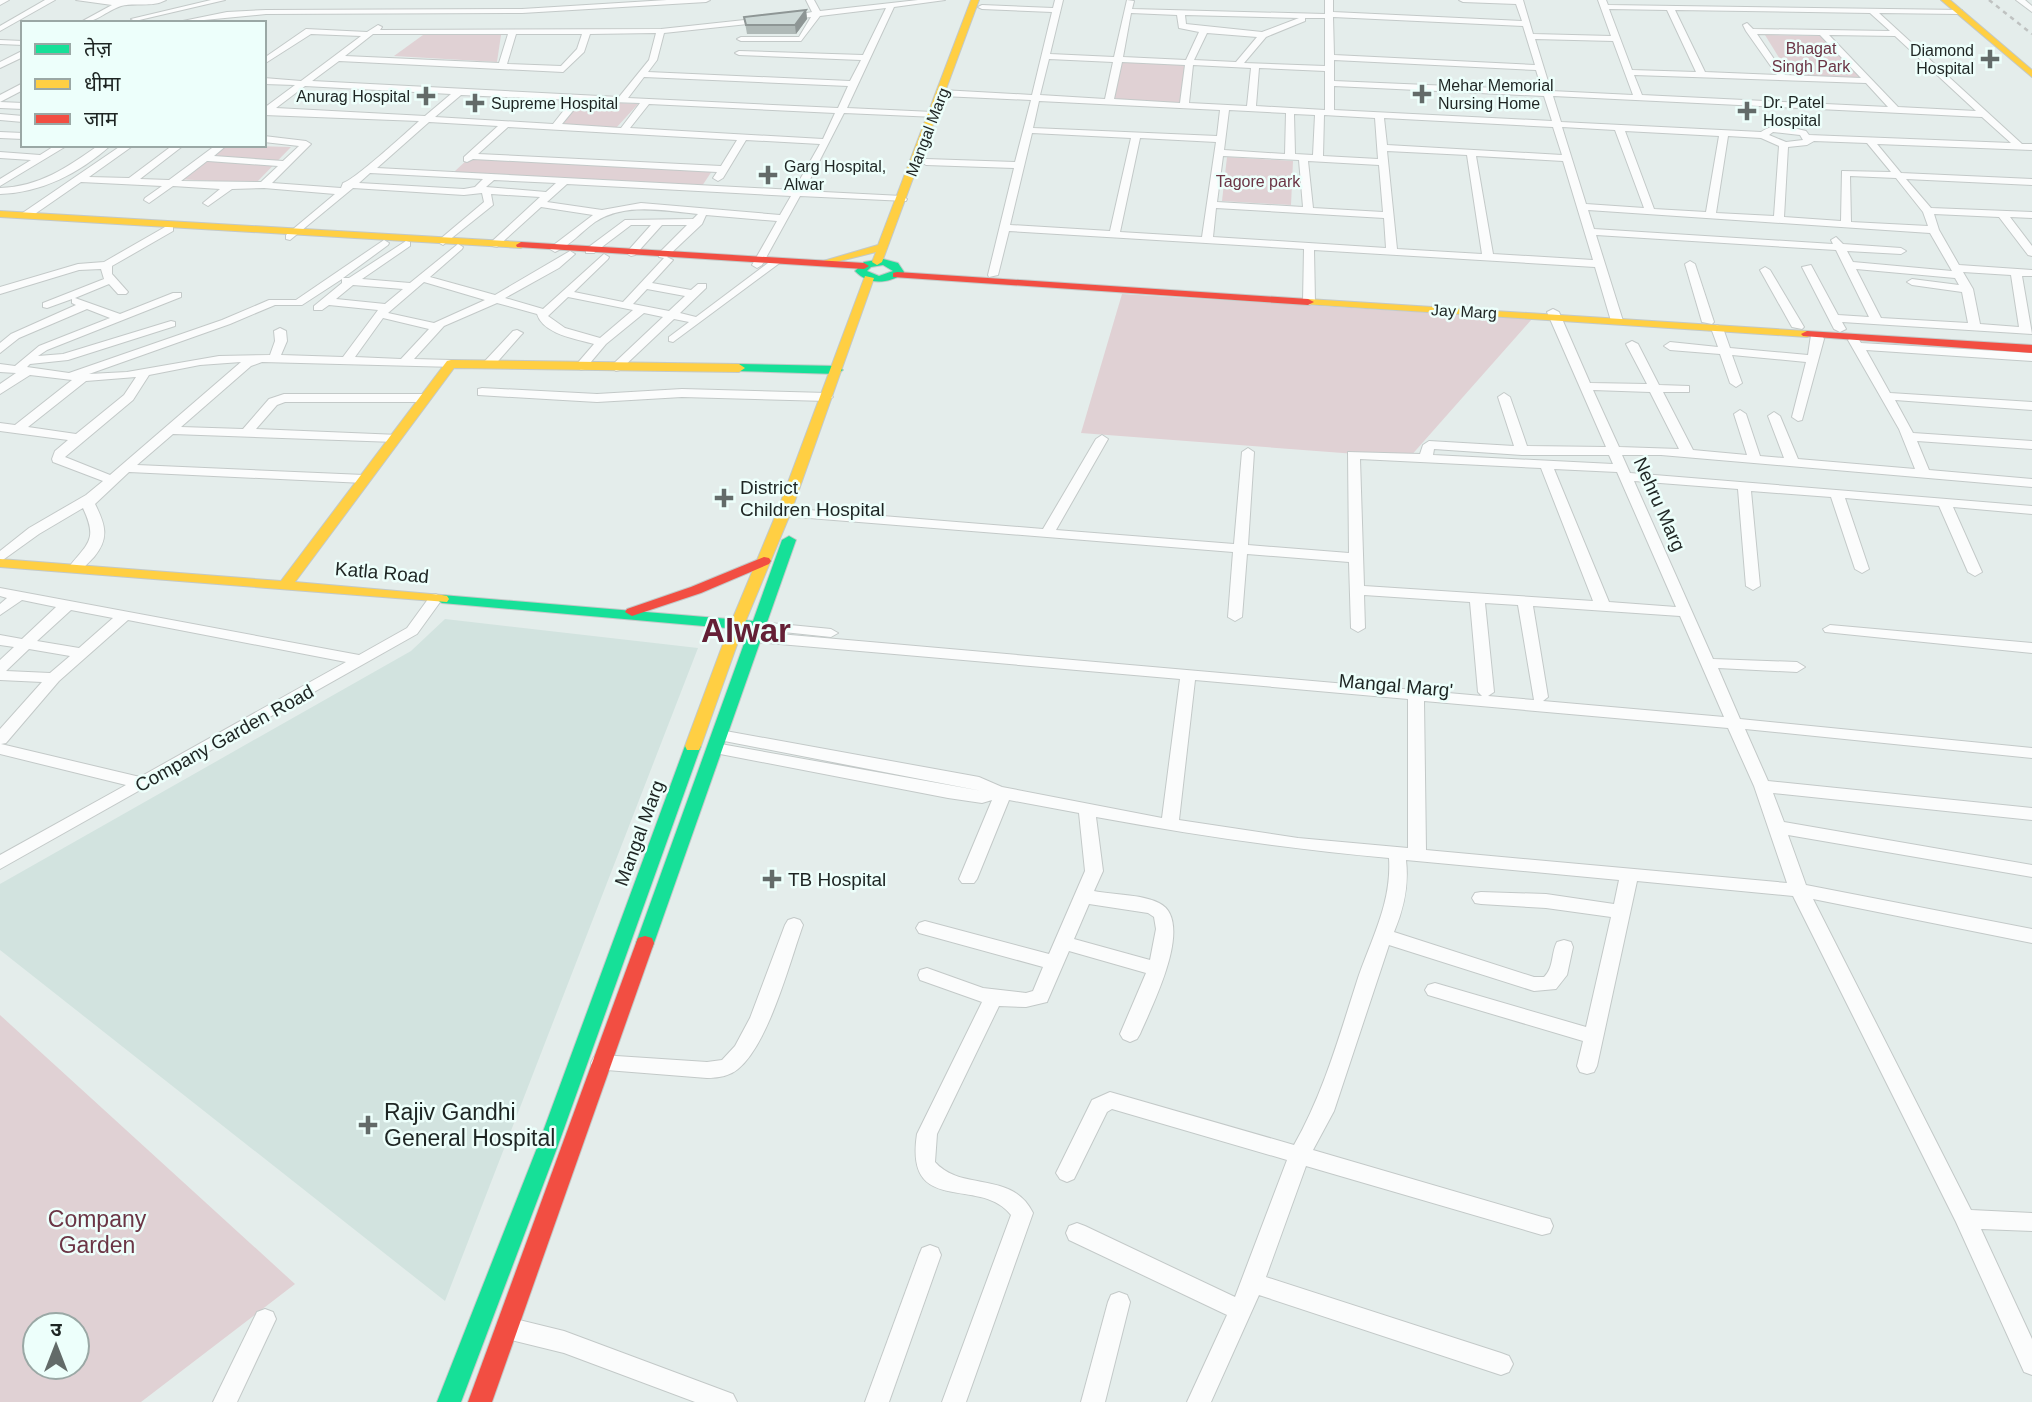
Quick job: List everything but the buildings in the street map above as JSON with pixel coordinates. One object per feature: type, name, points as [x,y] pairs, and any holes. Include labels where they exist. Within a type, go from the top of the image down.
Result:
[{"type":"main road","points":[[1945,0],[2032,74]]},
{"type":"main road","name":"Mangal Marg","points":[[481,1402],[758,632],[791,512],[827,397],[880,271],[980,2]]},
{"type":"main road","name":"Mangal Marg","points":[[449,1402],[547,1149],[735,630],[764,561],[829,434],[880,271],[884,245],[921,162],[933,115],[946,94]]},
{"type":"main road","points":[[0,216],[880,271]]},
{"type":"main road","points":[[0,216],[384,243],[494,244],[563,252]]},
{"type":"main road","points":[[824,264],[884,245]]},
{"type":"main road","points":[[597,254],[631,253],[665,258]]},
{"type":"main road","points":[[765,264],[824,264],[880,271]]},
{"type":"main road","name":"Jay Marg","points":[[880,271],[993,275],[1309,300]]},
{"type":"main road","name":"Jay Marg","points":[[880,271],[1616,318],[1817,335],[2030,334]]},
{"type":"main road","name":"Jay Marg","points":[[1712,325],[1798,327],[2032,349]]},
{"type":"main road","points":[[292,588],[364,479],[451,364],[837,370]]},
{"type":"main road","points":[[620,615],[681,596],[764,561]]},
{"type":"main road","name":"Katla Road","points":[[0,565],[76,567],[95,573]]},
{"type":"main road","name":"Katla Road","points":[[0,565],[19,572],[95,573],[292,588],[758,632]]},
{"type":"main road","name":"Katla Road","points":[[433,602],[620,615],[735,630]]},
{"type":"street","points":[[0,3],[5,0]]},
{"type":"street","points":[[4,27],[51,0]]},
{"type":"street","points":[[80,0],[121,3],[162,0]]},
{"type":"street","points":[[139,2],[134,21],[221,0]]},
{"type":"street","points":[[351,10],[360,0]]},
{"type":"street","points":[[371,11],[380,0]]},
{"type":"street","points":[[266,111],[369,33],[421,0]]},
{"type":"street","points":[[496,11],[509,0]]},
{"type":"street","points":[[227,13],[496,11],[706,0]]},
{"type":"street","points":[[810,0],[817,14]]},
{"type":"street","points":[[309,32],[661,31],[941,0]]},
{"type":"street","points":[[1463,0],[1520,1],[1616,318]]},
{"type":"street","points":[[1730,0],[1783,78]]},
{"type":"street","points":[[1863,0],[2019,146]]},
{"type":"street","points":[[2020,0],[2032,10]]},
{"type":"street","points":[[187,21],[267,1]]},
{"type":"street","points":[[312,11],[320,1]]},
{"type":"street","points":[[980,2],[1058,5],[993,275]]},
{"type":"street","points":[[87,21],[121,3]]},
{"type":"street","points":[[1129,4],[1329,11],[1527,24]]},
{"type":"street","points":[[1129,4],[1181,13],[1329,11]]},
{"type":"street","points":[[1109,102],[1129,4]]},
{"type":"street","points":[[1638,97],[1603,4],[1671,8],[1959,12]]},
{"type":"street","points":[[673,339],[765,264],[783,218],[825,142],[891,5]]},
{"type":"street","points":[[1671,8],[1702,75]]},
{"type":"street","points":[[266,61],[337,11]]},
{"type":"street","points":[[1238,65],[1264,35],[1329,11]]},
{"type":"street","points":[[1318,158],[1329,83],[1329,11]]},
{"type":"street","points":[[259,21],[265,12]]},
{"type":"street","points":[[1181,13],[1182,26],[1264,35]]},
{"type":"street","points":[[741,39],[799,40],[817,14]]},
{"type":"street","points":[[732,70],[741,39],[737,23]]},
{"type":"street","points":[[1184,106],[1189,63],[1204,30]]},
{"type":"street","points":[[554,78],[580,50],[587,31]]},
{"type":"street","points":[[621,100],[644,74],[655,56],[661,31]]},
{"type":"street","points":[[1750,31],[1897,34]]},
{"type":"street","points":[[502,66],[513,32]]},
{"type":"street","points":[[1822,32],[1896,110]]},
{"type":"street","points":[[1530,36],[1616,40]]},
{"type":"street","points":[[0,41],[21,43]]},
{"type":"street","points":[[739,53],[864,58]]},
{"type":"street","points":[[0,65],[21,55]]},
{"type":"street","points":[[1045,56],[1329,69]]},
{"type":"street","points":[[1329,57],[1540,68]]},
{"type":"street","points":[[336,58],[563,69]]},
{"type":"street","points":[[1251,109],[1255,66]]},
{"type":"street","points":[[644,74],[732,70],[852,84]]},
{"type":"street","points":[[1628,72],[1870,81]]},
{"type":"street","points":[[266,80],[933,115]]},
{"type":"street","points":[[1329,83],[1638,97],[1777,116],[1896,110],[1984,114]]},
{"type":"street","points":[[1,99],[21,87]]},
{"type":"street","points":[[537,95],[545,87]]},
{"type":"street","points":[[292,235],[343,188],[459,92]]},
{"type":"street","points":[[946,94],[1763,135],[1784,144],[1806,143],[1809,138]]},
{"type":"street","points":[[554,128],[579,97]]},
{"type":"street","points":[[1,99],[21,105]]},
{"type":"street","points":[[623,131],[647,101]]},
{"type":"street","points":[[1207,240],[1225,108]]},
{"type":"street","points":[[266,111],[825,142]]},
{"type":"street","points":[[1290,111],[1290,157]]},
{"type":"street","points":[[1379,116],[1392,251]]},
{"type":"street","points":[[1763,135],[1771,129],[1777,116]]},
{"type":"street","points":[[1777,116],[1809,138],[2032,147]]},
{"type":"street","points":[[0,117],[21,119]]},
{"type":"street","points":[[450,175],[503,125]]},
{"type":"street","points":[[1619,128],[1650,211]]},
{"type":"street","points":[[1027,130],[1221,139]]},
{"type":"street","points":[[1711,214],[1724,133]]},
{"type":"street","points":[[0,135],[21,136]]},
{"type":"street","points":[[1114,235],[1136,135]]},
{"type":"street","points":[[264,185],[306,144],[266,139]]},
{"type":"street","points":[[626,305],[702,217],[723,169],[742,139]]},
{"type":"street","points":[[1869,140],[1927,211],[1934,230],[1967,289],[1975,328]]},
{"type":"street","points":[[1779,218],[1784,144]]},
{"type":"street","points":[[0,183],[60,147]]},
{"type":"street","points":[[0,191],[23,192],[43,185],[103,147]]},
{"type":"street","points":[[25,216],[125,147]]},
{"type":"street","points":[[130,182],[176,147]]},
{"type":"street","points":[[149,200],[220,147]]},
{"type":"street","points":[[1382,148],[1567,158]]},
{"type":"street","points":[[1219,153],[1384,162]]},
{"type":"street","points":[[1471,153],[1488,257]]},
{"type":"street","points":[[0,155],[43,158]]},
{"type":"street","points":[[471,156],[723,169]]},
{"type":"street","points":[[1303,157],[1308,211]]},
{"type":"street","points":[[208,158],[286,164]]},
{"type":"street","points":[[921,162],[1019,165]]},
{"type":"street","points":[[365,170],[564,181],[712,194],[798,194],[902,200]]},
{"type":"street","points":[[1846,222],[1845,173],[2032,181]]},
{"type":"street","points":[[482,190],[491,177]]},
{"type":"street","points":[[79,179],[229,186],[454,192],[482,190],[549,195]]},
{"type":"street","points":[[494,244],[564,181]]},
{"type":"street","points":[[208,203],[229,186]]},
{"type":"street","points":[[346,360],[384,311],[421,278],[489,203],[482,190]]},
{"type":"street","points":[[540,204],[601,213]]},
{"type":"street","points":[[1212,205],[1388,215]]},
{"type":"street","points":[[405,362],[436,327],[496,299],[555,266],[563,252],[601,213],[618,207],[641,206],[702,217]]},
{"type":"street","points":[[1582,207],[1846,222],[1934,230]]},
{"type":"street","points":[[1927,211],[2032,215]]},
{"type":"street","points":[[2002,214],[2032,253]]},
{"type":"street","points":[[602,342],[550,324],[543,320],[544,313],[629,222],[702,217],[783,218]]},
{"type":"street","points":[[631,253],[660,221]]},
{"type":"street","points":[[1828,221],[1877,321]]},
{"type":"street","points":[[1004,228],[1599,264]]},
{"type":"street","points":[[0,291],[78,267],[106,265],[169,229]]},
{"type":"street","points":[[1590,232],[1839,245],[1901,251]]},
{"type":"street","points":[[19,428],[75,378],[273,302],[298,303],[384,243]]},
{"type":"street","points":[[406,244],[323,304],[384,311],[436,327]]},
{"type":"street","points":[[1309,246],[1309,300]]},
{"type":"street","points":[[1690,264],[1736,383]]},
{"type":"street","points":[[106,265],[111,280],[122,292]]},
{"type":"street","points":[[1849,265],[1956,272],[2032,273]]},
{"type":"street","points":[[1807,267],[1853,334],[1909,437],[1924,474]]},
{"type":"street","points":[[1765,270],[1798,327]]},
{"type":"street","points":[[1853,334],[1877,321],[2030,334],[2016,272]]},
{"type":"street","points":[[421,278],[544,313]]},
{"type":"street","points":[[47,305],[111,280]]},
{"type":"street","points":[[332,280],[410,286]]},
{"type":"street","points":[[1912,282],[1967,289]]},
{"type":"street","points":[[645,285],[692,294]]},
{"type":"street","points":[[616,367],[702,286]]},
{"type":"street","points":[[565,293],[696,320]]},
{"type":"street","points":[[0,390],[43,348],[177,295]]},
{"type":"street","points":[[68,297],[121,318]]},
{"type":"street","points":[[0,349],[15,335],[86,305]]},
{"type":"street","points":[[580,366],[602,342],[642,309]]},
{"type":"street","name":"Nehru Marg","points":[[1554,314],[1762,786],[1799,890],[1965,1219],[2032,1364]]},
{"type":"street","points":[[24,368],[171,324]]},
{"type":"street","points":[[274,359],[281,341],[280,331]]},
{"type":"street","points":[[488,365],[517,333]]},
{"type":"street","points":[[1853,334],[2032,357]]},
{"type":"street","points":[[1798,417],[1817,335]]},
{"type":"street","points":[[1632,344],[1688,453]]},
{"type":"street","points":[[1670,346],[1813,359]]},
{"type":"street","points":[[0,368],[24,368],[75,378],[144,374],[231,359],[451,364]]},
{"type":"street","points":[[0,558],[34,531],[90,498],[255,359]]},
{"type":"street","points":[[110,479],[58,459],[60,454],[129,397],[144,374]]},
{"type":"street","points":[[1584,386],[1685,389]]},
{"type":"street","points":[[482,392],[597,398],[682,393],[827,397]]},
{"type":"street","points":[[1886,396],[2032,406]]},
{"type":"street","points":[[1504,397],[1522,451]]},
{"type":"street","points":[[247,432],[273,402],[284,398],[425,398]]},
{"type":"street","points":[[1740,414],[1755,460]]},
{"type":"street","points":[[1774,416],[1793,463]]},
{"type":"street","points":[[0,427],[79,438]]},
{"type":"street","points":[[169,430],[395,438]]},
{"type":"street","points":[[1909,437],[2032,445]]},
{"type":"street","points":[[1048,532],[1102,439]]},
{"type":"street","points":[[1425,460],[1429,445],[1522,451],[1612,449],[2032,482]]},
{"type":"street","points":[[1235,617],[1248,452]]},
{"type":"street","points":[[1358,628],[1353,456],[1622,472],[1744,487],[2032,510]]},
{"type":"street","points":[[1547,467],[1602,607]]},
{"type":"street","points":[[124,468],[364,479]]},
{"type":"street","points":[[1744,487],[1753,586]]},
{"type":"street","points":[[1836,495],[1861,569]]},
{"type":"street","points":[[76,567],[93,548],[100,533],[99,524],[88,503],[90,498]]},
{"type":"street","points":[[1944,503],[1975,572]]},
{"type":"street","points":[[791,512],[1355,558]]},
{"type":"street","points":[[1356,590],[1685,612]]},
{"type":"street","points":[[0,593],[362,660]]},
{"type":"street","points":[[0,611],[18,596]]},
{"type":"street","points":[[1477,598],[1486,692]]},
{"type":"street","points":[[1525,601],[1541,697]]},
{"type":"street","name":"Company Garden Road","points":[[0,863],[412,631],[433,602]]},
{"type":"street","points":[[0,668],[67,605]]},
{"type":"street","points":[[0,740],[54,678],[125,615]]},
{"type":"street","points":[[1830,629],[2032,648]]},
{"type":"street","points":[[758,632],[906,645],[1188,676],[1416,696],[1732,718],[2032,753]]},
{"type":"street","points":[[0,640],[80,653]]},
{"type":"street","name":"Mangal Marg'","points":[[906,645],[1486,692],[1732,718],[2032,742]]},
{"type":"street","points":[[1707,663],[1797,667]]},
{"type":"street","points":[[0,676],[54,678]]},
{"type":"street","points":[[1170,825],[1188,676]]},
{"type":"street","points":[[1199,1402],[1253,1283],[1300,1154],[1324,1111],[1398,894],[1407,855],[1416,696]]},
{"type":"street","points":[[718,742],[948,792],[982,797],[1001,793],[1170,825],[1298,844],[1799,890],[2032,936]]},
{"type":"street","points":[[0,749],[143,783]]},
{"type":"street","points":[[1762,786],[2032,814]]},
{"type":"street","points":[[968,879],[1001,793]]},
{"type":"street","points":[[927,975],[994,998],[1021,1002],[1040,997],[1094,871],[1087,808]]},
{"type":"street","points":[[1776,827],[2032,871]]},
{"type":"street","points":[[1587,1066],[1629,875]]},
{"type":"street","points":[[1082,896],[1152,907],[1160,911],[1165,919],[1165,935],[1157,969],[1130,1034]]},
{"type":"street","points":[[1481,898],[1546,901],[1622,912]]},
{"type":"street","points":[[601,1063],[707,1070],[721,1070],[731,1064],[755,1024],[794,925]]},
{"type":"street","points":[[925,928],[1055,963]]},
{"type":"street","points":[[1383,936],[1534,984],[1549,984],[1558,975],[1564,947]]},
{"type":"street","points":[[1063,943],[1157,969]]},
{"type":"street","points":[[1435,990],[1594,1037]]},
{"type":"street","points":[[954,1402],[1022,1213],[1017,1202],[1004,1196],[936,1177],[926,1166],[924,1152],[927,1133],[994,998]]},
{"type":"street","points":[[1067,1172],[1099,1106],[1110,1100],[1542,1226]]},
{"type":"street","points":[[1965,1219],[2032,1222]]},
{"type":"street","points":[[1077,1233],[1240,1310]]},
{"type":"street","points":[[877,1402],[930,1255]]},
{"type":"street","points":[[1253,1283],[1501,1364]]},
{"type":"street","points":[[1093,1402],[1119,1302]]},
{"type":"street","points":[[225,1402],[265,1319]]},
{"type":"street","points":[[507,1328],[564,1342],[724,1402]]},
{"type":"shaded area","name":"Rajiv Gandhi General Hospital","points":[[445,619],[698,648],[445,1301],[0,950],[0,884],[411,651]]},
{"type":"green space","points":[[423,35],[501,35],[497,62],[394,56]]},
{"type":"green space","name":"Bhagat Singh Park","points":[[1765,35],[1822,36],[1864,80],[1791,77]]},
{"type":"green space","points":[[1121,61],[1186,64],[1180,105],[1114,100]]},
{"type":"green space","points":[[582,101],[638,104],[616,128],[559,125]]},
{"type":"green space","points":[[215,147],[291,147],[256,183],[174,179]]},
{"type":"green space","points":[[470,157],[712,171],[702,186],[454,172]]},
{"type":"green space","name":"Tagore park","points":[[1227,157],[1293,161],[1291,205],[1222,201]]},
{"type":"green space","points":[[1122,294],[1532,319],[1409,458],[1081,433]]},
{"type":"green space","name":"Company Garden","points":[[0,1015],[295,1284],[141,1402],[0,1402]]},
{"type":"railway","points":[[1989,0],[2032,34]]},
{"type":"traffic: fast","points":[[883,262],[894,265],[899,272],[879,279],[860,271],[868,264],[883,262]]},
{"type":"traffic: fast","points":[[739,368],[837,370]]},
{"type":"traffic: fast","points":[[645,943],[789,540]]},
{"type":"traffic: fast","points":[[442,599],[755,626]]},
{"type":"traffic: fast","points":[[449,1402],[547,1148],[693,746]]},
{"type":"traffic: slow","points":[[877,262],[975,0]]},
{"type":"traffic: slow","points":[[1945,0],[2032,74]]},
{"type":"traffic: slow","points":[[0,214],[521,245]]},
{"type":"traffic: slow","points":[[824,264],[877,248]]},
{"type":"traffic: slow","points":[[693,746],[737,625],[784,512],[869,278]]},
{"type":"traffic: slow","points":[[1308,302],[1807,334]]},
{"type":"traffic: slow","points":[[286,584],[451,364],[739,368]]},
{"type":"traffic: slow","points":[[0,563],[76,567],[442,599]]},
{"type":"traffic: jam","points":[[521,245],[864,266]]},
{"type":"traffic: jam","points":[[897,275],[1308,302]]},
{"type":"traffic: jam","points":[[1807,334],[2032,349]]},
{"type":"traffic: jam","points":[[632,612],[696,590],[764,561]]},
{"type":"traffic: jam","points":[[480,1402],[645,943]]},
{"type":"place","name":"Diamond Hospital","points":[[1990,59]]},
{"type":"place","name":"Mehar Memorial Nursing Home","points":[[1422,94]]},
{"type":"place","name":"Anurag Hospital","points":[[426,96]]},
{"type":"place","name":"Supreme Hospital","points":[[475,103]]},
{"type":"place","name":"Dr. Patel Hospital","points":[[1747,111]]},
{"type":"place","name":"Garg Hospital, Alwar","points":[[768,175]]},
{"type":"place","name":"District Children Hospital","points":[[724,498]]},
{"type":"place","name":"TB Hospital","points":[[772,879]]},
{"type":"place","name":"Rajiv Gandhi General Hospital","points":[[368,1125]]},
{"type":"district","name":"Alwar","points":[[746,630]]}]
